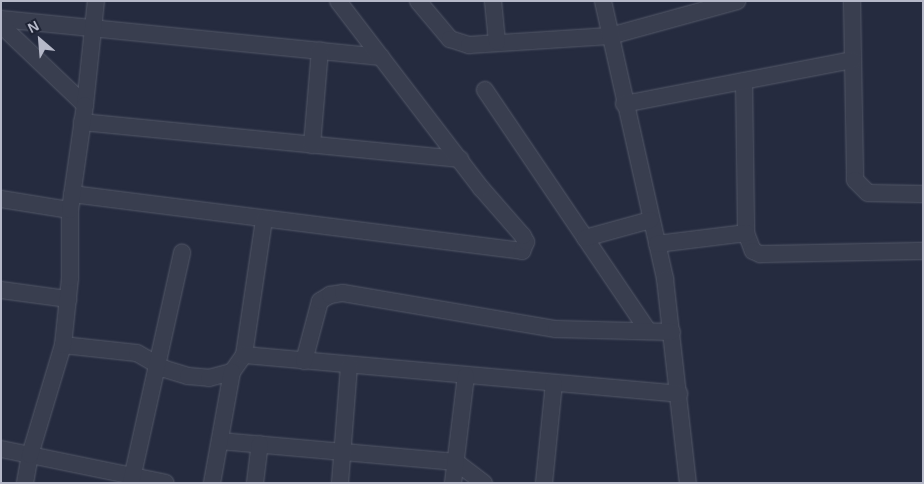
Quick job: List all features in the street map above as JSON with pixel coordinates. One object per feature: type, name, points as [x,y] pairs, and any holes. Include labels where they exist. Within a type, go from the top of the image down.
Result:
[{"type":"street","points":[[25,483],[30,455],[63,345],[68,299],[71,202],[85,105],[96,1]]},
{"type":"street","points":[[1,199],[71,202],[264,219],[522,251],[526,242],[523,236],[460,159],[338,1]]},
{"type":"street","points":[[418,1],[450,39],[470,45],[610,36],[704,6],[737,1]]},
{"type":"street","points":[[493,1],[498,42]]},
{"type":"street","points":[[603,1],[624,104],[665,279],[688,483]]},
{"type":"street","points":[[852,1],[855,180],[868,193],[923,194]]},
{"type":"street","points":[[1,19],[93,26],[381,57]]},
{"type":"street","points":[[1,25],[85,105]]},
{"type":"street","points":[[312,145],[320,50]]},
{"type":"street","points":[[624,104],[853,60]]},
{"type":"street","points":[[744,81],[746,233],[748,243],[760,254],[923,251]]},
{"type":"street","points":[[485,90],[648,332]]},
{"type":"street","points":[[82,122],[460,159]]},
{"type":"street","points":[[212,483],[232,372],[244,355],[264,219]]},
{"type":"street","points":[[584,238],[652,220]]},
{"type":"street","points":[[657,244],[746,233]]},
{"type":"street","points":[[132,479],[156,363],[182,253]]},
{"type":"street","points":[[1,290],[68,299]]},
{"type":"street","points":[[304,361],[320,302],[330,295],[342,293],[556,329],[672,332]]},
{"type":"street","points":[[63,345],[116,349],[137,354],[188,376],[209,378],[232,372]]},
{"type":"street","points":[[244,355],[349,366],[679,394]]},
{"type":"street","points":[[340,483],[344,452],[349,366]]},
{"type":"street","points":[[453,483],[466,376]]},
{"type":"street","points":[[544,483],[554,383]]},
{"type":"street","points":[[220,441],[456,462],[484,483]]},
{"type":"street","points":[[255,483],[260,444]]},
{"type":"street","points":[[1,449],[132,479],[166,483]]}]
